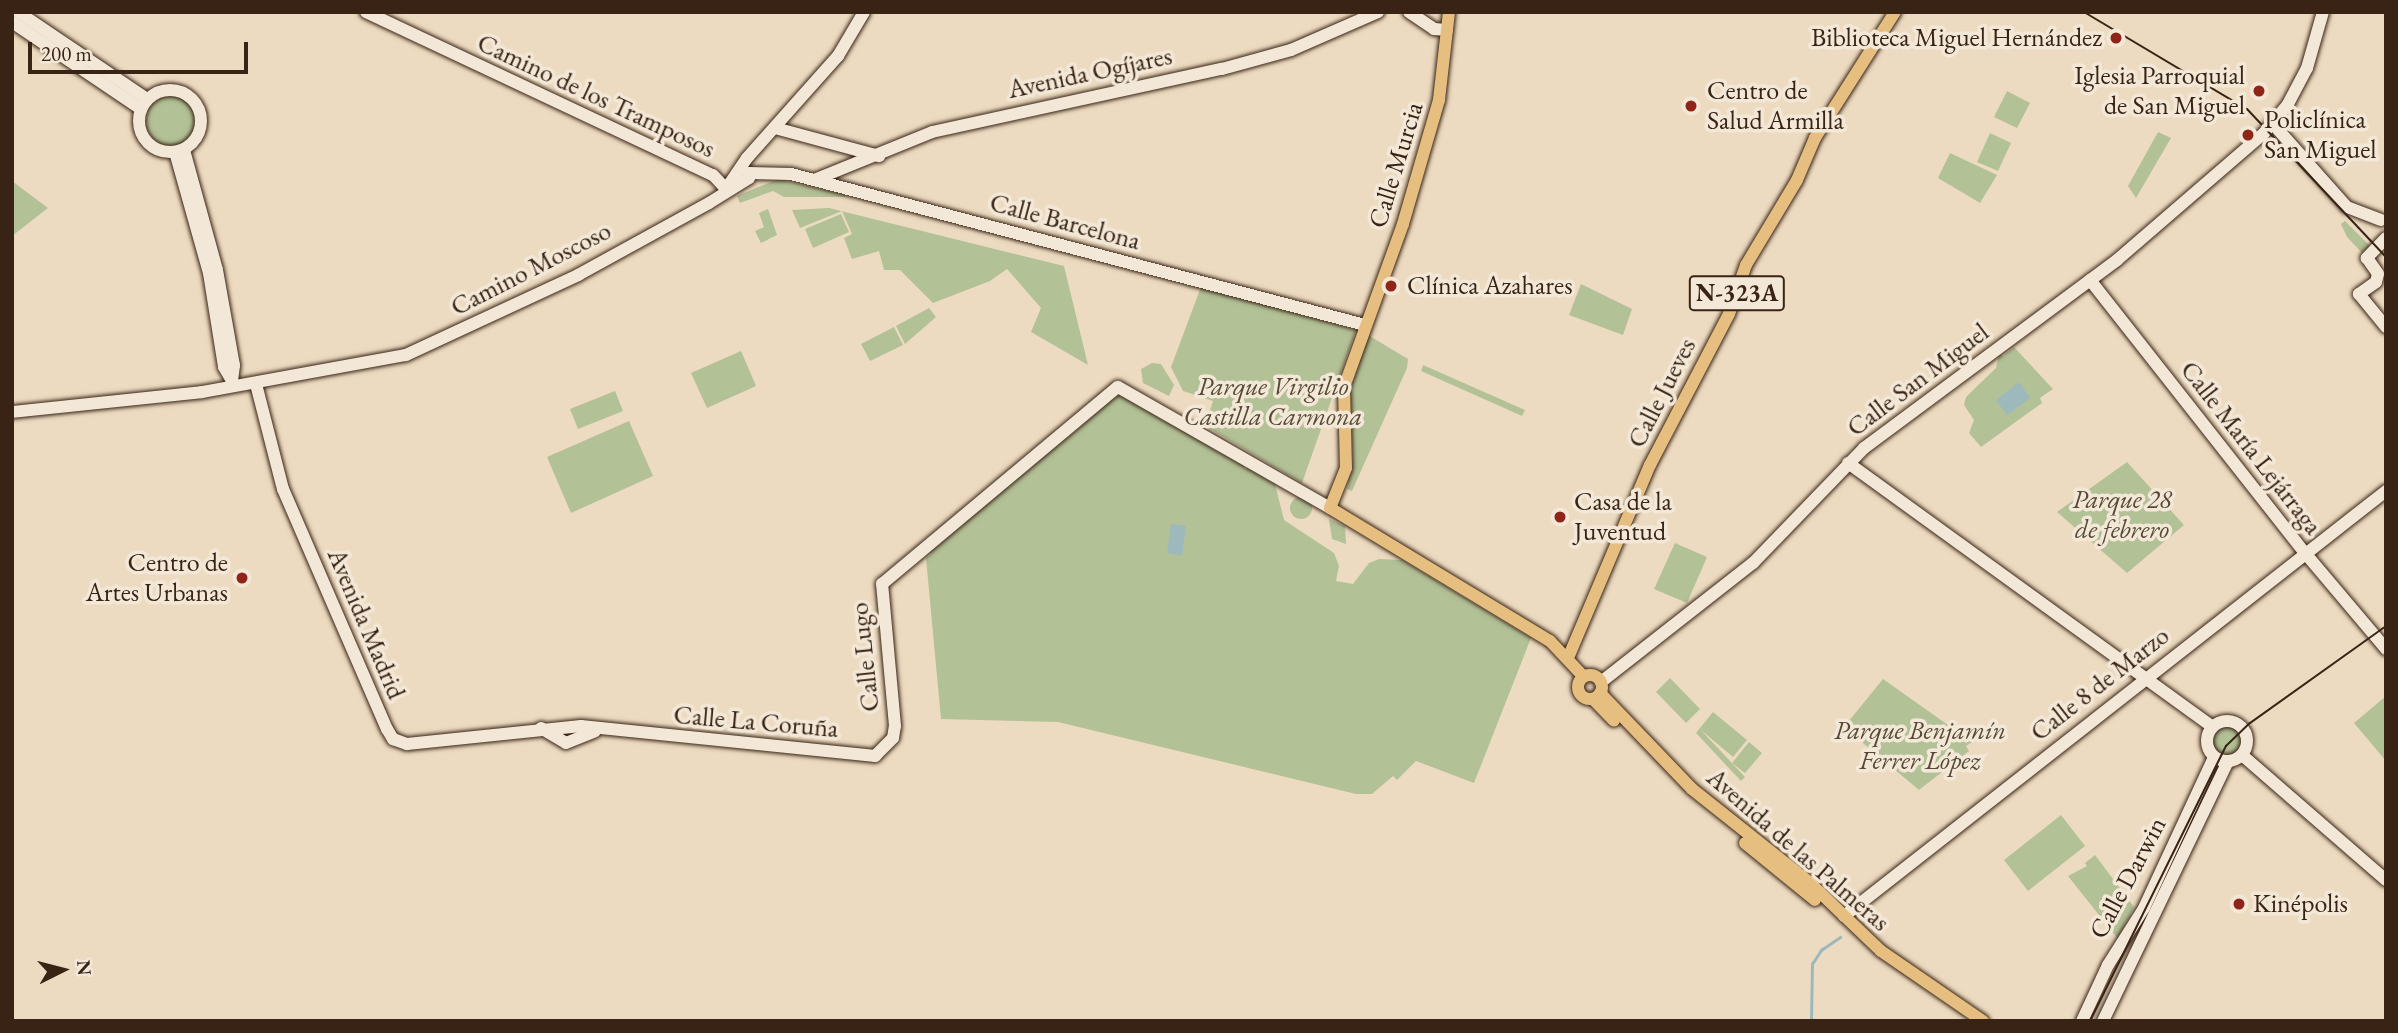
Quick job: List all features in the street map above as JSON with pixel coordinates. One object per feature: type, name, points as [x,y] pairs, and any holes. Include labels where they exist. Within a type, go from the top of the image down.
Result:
[{"type":"main road","name":"Calle Murcia","points":[[1330,508],[1346,467],[1344,387],[1403,224],[1439,100],[1450,12]]},
{"type":"main road","name":"Calle Jueves","points":[[1567,658],[1650,466],[1729,314],[1746,265],[1797,180],[1815,138],[1895,12]]},
{"type":"main road","points":[[1330,508],[1515,619],[1567,658],[1583,677]]},
{"type":"main road","points":[[1593,675],[1598,692],[1579,692],[1583,677],[1593,675]]},
{"type":"main road","name":"Avenida de las Palmeras","points":[[1598,692],[1692,789],[1844,916],[1881,951],[1983,1021]]},
{"type":"main road","name":"Avenida de las Palmeras","points":[[1598,692],[1701,809],[1793,880],[1875,956],[1969,1021]]},
{"type":"street","points":[[18,12],[144,104]]},
{"type":"street","name":"Camino de los Tramposos","points":[[366,12],[713,175],[726,189]]},
{"type":"street","name":"Camino Moscoso","points":[[136,398],[347,368],[406,355],[578,275],[726,189],[749,165],[775,128],[838,55],[864,12]]},
{"type":"street","name":"Avenida Ogíjares","points":[[814,180],[819,174],[879,156],[945,129],[1222,69],[1335,32],[1378,12]]},
{"type":"street","points":[[1409,12],[1434,29],[1447,30]]},
{"type":"street","name":"Calle San Miguel","points":[[1598,692],[1753,563],[1848,463],[1902,418],[2090,281],[2164,223],[2273,124],[2307,68],[2323,12]]},
{"type":"street","points":[[12,22],[144,104]]},
{"type":"street","points":[[144,104],[176,90],[196,103],[201,126],[179,151]]},
{"type":"street","points":[[144,104],[139,125],[145,140],[155,149],[179,151]]},
{"type":"street","points":[[2273,124],[2353,211],[2384,220],[2381,242],[2367,258],[2378,274],[2376,282],[2359,294],[2386,327]]},
{"type":"street","points":[[775,128],[879,156]]},
{"type":"street","points":[[179,151],[217,270],[229,366],[239,382],[187,394]]},
{"type":"street","name":"Calle Barcelona","points":[[749,165],[1366,321]]},
{"type":"street","name":"Calle María Lejárraga","points":[[2090,281],[2305,554],[2382,645]]},
{"type":"street","name":"Camino Moscoso","points":[[12,412],[187,394],[239,382],[257,389],[293,375]]},
{"type":"street","name":"Calle Lugo","points":[[895,726],[882,584],[1118,387],[1330,508]]},
{"type":"street","points":[[202,392],[257,389]]},
{"type":"street","name":"Avenida Madrid","points":[[257,389],[284,489],[393,739],[426,743],[540,727],[570,730]]},
{"type":"street","points":[[1848,463],[2213,727]]},
{"type":"street","name":"Calle 8 de Marzo","points":[[1844,916],[2386,491]]},
{"type":"street","points":[[2224,722],[2239,725],[2246,737],[2242,755],[2228,761],[2214,757],[2207,739],[2213,727],[2224,722]]},
{"type":"street","name":"Calle La Coruña","points":[[570,730],[596,730],[875,755],[893,738],[895,726]]},
{"type":"street","points":[[540,727],[560,739],[559,732],[570,730]]},
{"type":"street","points":[[2242,755],[2386,880]]},
{"type":"street","name":"Calle Darwin","points":[[2082,1021],[2108,965],[2144,908],[2214,757]]},
{"type":"street","name":"Calle Darwin","points":[[2103,1021],[2228,761]]},
{"type":"green space","points":[[2007,91],[2030,103],[2017,128],[1994,117]]},
{"type":"green space","points":[[171,96],[189,103],[196,121],[189,139],[171,146],[153,139],[146,121],[153,103]]},
{"type":"green space","points":[[2158,132],[2171,138],[2136,198],[2128,186]]},
{"type":"green space","points":[[1990,133],[2011,143],[1998,171],[1977,162]]},
{"type":"green space","points":[[1950,153],[1997,175],[1980,203],[1938,178]]},
{"type":"green space","points":[[778,179],[845,197],[784,197],[773,191],[740,203],[737,196]]},
{"type":"green space","points":[[12,181],[48,208],[12,236]]},
{"type":"green space","points":[[829,208],[842,211],[800,228],[792,210]]},
{"type":"green space","points":[[768,209],[777,235],[761,243],[755,231],[764,227],[759,213]]},
{"type":"green space","points":[[842,211],[1064,266],[1088,365],[1031,332],[1041,308],[1007,269],[990,281],[933,303],[900,270],[884,270],[879,251],[852,259],[844,238],[852,234]]},
{"type":"green space","points":[[841,214],[849,232],[813,248],[805,229]]},
{"type":"green space","points":[[2345,221],[2371,247],[2365,256],[2347,237],[2341,224]]},
{"type":"green space","points":[[1581,284],[1632,309],[1623,335],[1569,315]]},
{"type":"green space","name":"Parque Virgilio Castilla Carmona","points":[[1201,287],[1356,330],[1302,483],[1205,426],[1213,401],[1183,391],[1171,367]]},
{"type":"green space","points":[[929,308],[936,317],[905,344],[896,326]]},
{"type":"green space","points":[[894,327],[903,345],[870,361],[861,344]]},
{"type":"green space","points":[[1368,335],[1408,359],[1407,368],[1352,491],[1347,489],[1353,463],[1350,392]]},
{"type":"green space","points":[[2014,347],[2053,389],[2040,398],[2042,403],[1981,447],[1969,433],[1974,420],[1964,405],[1966,397],[1996,368],[1999,354],[2003,356]]},
{"type":"green space","points":[[741,351],[756,386],[707,408],[691,373]]},
{"type":"green space","points":[[1152,363],[1161,364],[1174,385],[1169,396],[1143,383],[1141,369]]},
{"type":"green space","points":[[1423,365],[1525,410],[1522,416],[1421,371]]},
{"type":"green space","points":[[615,391],[623,411],[578,429],[570,409]]},
{"type":"green space","points":[[1112,396],[1123,396],[1241,461],[1245,469],[1250,466],[1274,480],[1284,520],[1334,553],[1339,566],[1336,581],[1353,584],[1369,563],[1379,559],[1402,560],[1531,638],[1474,783],[1416,761],[1397,780],[1393,776],[1372,794],[1356,794],[1058,722],[941,719],[926,558],[931,554],[927,548]]},
{"type":"green space","points":[[629,421],[653,476],[571,513],[547,457]]},
{"type":"green space","name":"Parque 28 de febrero","points":[[2127,462],[2184,525],[2127,573],[2057,512]]},
{"type":"green space","points":[[1297,497],[1305,497],[1312,504],[1312,512],[1305,519],[1297,519],[1290,512],[1290,504]]},
{"type":"green space","points":[[1329,519],[1345,526],[1346,544],[1332,539]]},
{"type":"green space","points":[[1675,543],[1707,557],[1687,603],[1654,589]]},
{"type":"green space","points":[[1670,678],[1700,709],[1686,723],[1656,692]]},
{"type":"green space","name":"Parque Benjamín Ferrer López","points":[[1883,679],[1972,742],[1966,746],[1969,751],[1919,790],[1844,727]]},
{"type":"green space","points":[[2386,696],[2386,761],[2354,723]]},
{"type":"green space","points":[[1713,712],[1747,740],[1733,757],[1701,730],[1745,777],[1741,781],[1696,733]]},
{"type":"green space","points":[[2227,725],[2238,730],[2243,741],[2238,752],[2227,757],[2216,752],[2211,741],[2216,730]]},
{"type":"green space","points":[[1749,742],[1762,753],[1745,773],[1732,763]]},
{"type":"green space","points":[[2061,815],[2085,846],[2028,891],[2004,860]]},
{"type":"green space","points":[[2095,855],[2134,907],[2118,939],[2068,876],[2087,866],[2085,863]]},
{"type":"water","points":[[2019,382],[2030,398],[2007,415],[1996,400]]},
{"type":"water","points":[[1171,524],[1186,526],[1182,556],[1167,553]]},
{"type":"waterway","points":[[1811,1021],[1812,964],[1821,950],[1840,937]]},
{"type":"tram line","points":[[2084,12],[2247,109],[2386,257]]},
{"type":"tram line","points":[[2090,1021],[2226,746],[2250,723],[2386,626]]},
{"type":"place","name":"Biblioteca Miguel Hernández","points":[[2116,38]]},
{"type":"place","name":"Iglesia Parroquial de San Miguel","points":[[2259,91]]},
{"type":"place","name":"Centro de Salud Armilla","points":[[1691,106]]},
{"type":"place","name":"Policlínica San Miguel","points":[[2248,135]]},
{"type":"place","name":"Clínica Azahares","points":[[1391,286]]},
{"type":"place","name":"Casa de la Juventud","points":[[1560,517]]},
{"type":"place","name":"Centro de Artes Urbanas","points":[[242,578]]},
{"type":"place","name":"Kinépolis","points":[[2239,904]]}]
